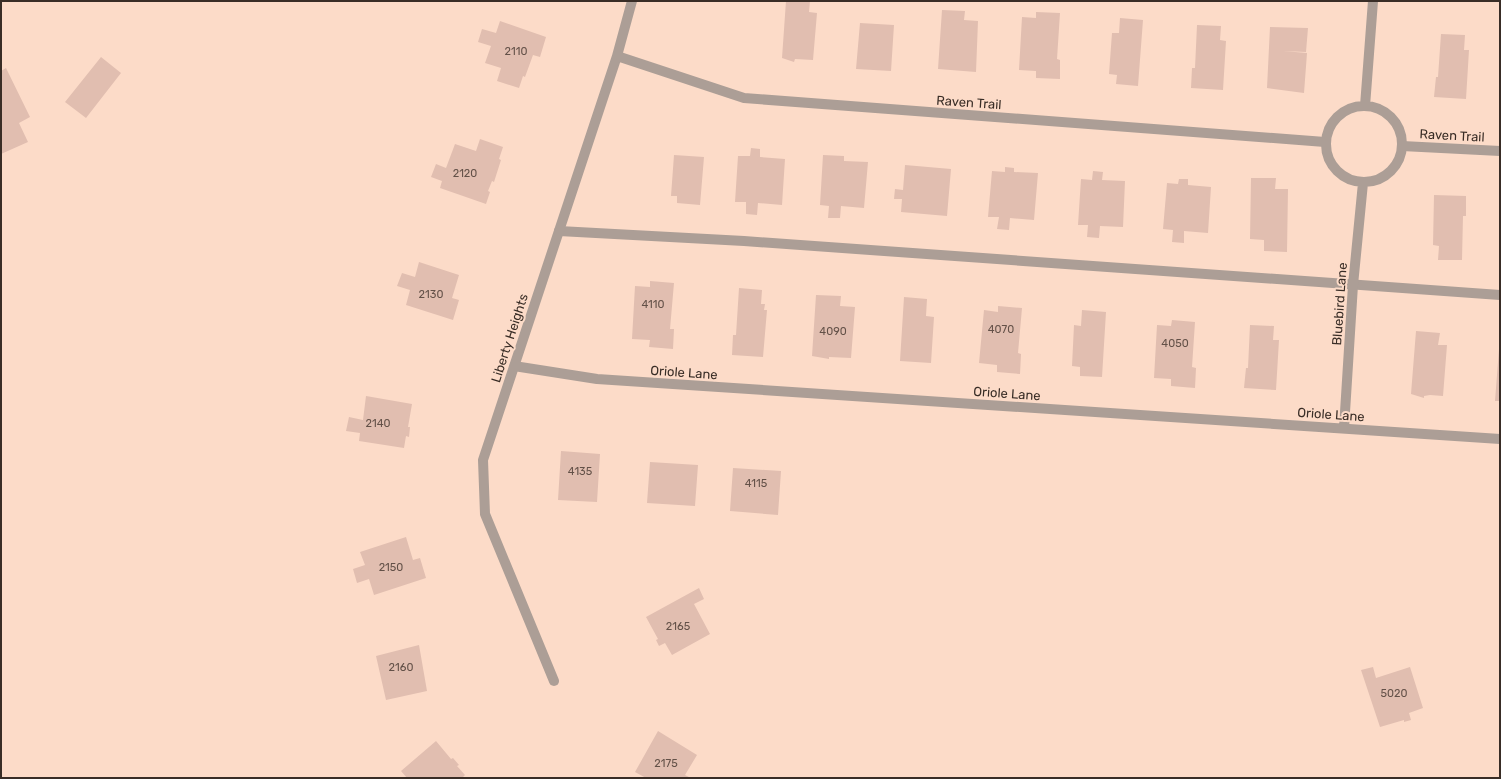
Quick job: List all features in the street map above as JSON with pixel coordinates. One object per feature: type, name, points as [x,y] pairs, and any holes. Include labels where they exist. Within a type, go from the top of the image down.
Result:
[{"type":"street","name":"Liberty Heights","points":[[554,681],[485,514],[483,460],[617,56],[632,1]]},
{"type":"street","points":[[1365,106],[1373,1]]},
{"type":"street","name":"Raven Trail","points":[[617,56],[744,98],[1325,142]]},
{"type":"street","points":[[1365,106],[1377,108],[1387,114],[1396,123],[1401,134],[1402,146],[1400,158],[1394,168],[1385,176],[1375,181],[1363,183],[1350,181],[1340,175],[1331,166],[1326,154],[1325,142],[1328,130],[1334,120],[1342,112],[1353,107],[1365,106]]},
{"type":"street","name":"Raven Trail","points":[[1402,146],[1500,151]]},
{"type":"street","name":"Bluebird Lane","points":[[1344,428],[1353,286],[1363,183]]},
{"type":"street","points":[[559,231],[744,241],[1353,286],[1500,295]]},
{"type":"street","name":"Oriole Lane","points":[[514,366],[597,379],[1344,428],[1500,440]]},
{"type":"building","points":[[786,1],[810,1],[809,12],[817,13],[813,60],[795,59],[794,62],[782,58]]},
{"type":"building","points":[[942,10],[965,11],[964,20],[978,21],[976,72],[938,69]]},
{"type":"building","points":[[1036,12],[1060,13],[1057,59],[1060,60],[1060,79],[1036,78],[1036,71],[1019,70],[1022,17],[1036,18]]},
{"type":"building","points":[[1120,18],[1143,20],[1138,86],[1116,84],[1117,75],[1109,74],[1112,33],[1119,33]]},
{"type":"building","points":[[500,21],[546,37],[540,57],[533,55],[525,77],[523,76],[519,88],[497,81],[501,68],[485,63],[491,46],[478,42],[482,29],[496,33]]},
{"type":"building","points":[[860,23],[894,25],[891,71],[856,69]]},
{"type":"building","points":[[1197,25],[1221,26],[1220,40],[1226,41],[1223,90],[1191,88],[1192,68],[1195,68]]},
{"type":"building","points":[[1270,27],[1308,28],[1306,52],[1283,51],[1307,53],[1304,93],[1267,88]]},
{"type":"building","points":[[1441,34],[1465,35],[1464,50],[1469,50],[1466,99],[1434,97],[1436,77],[1438,77]]},
{"type":"building","points":[[101,57],[121,73],[86,118],[65,102]]},
{"type":"building","points":[[6,68],[30,117],[19,123],[28,142],[1,154],[1,71]]},
{"type":"building","points":[[480,139],[503,147],[499,159],[501,160],[494,182],[492,181],[488,191],[490,192],[486,204],[440,188],[442,181],[431,177],[436,164],[446,168],[455,144],[476,151]]},
{"type":"building","points":[[751,148],[760,149],[760,157],[785,159],[782,205],[758,203],[757,215],[746,214],[746,202],[735,202],[738,156],[750,156]]},
{"type":"building","points":[[674,155],[704,157],[700,205],[677,203],[677,196],[671,196]]},
{"type":"building","points":[[823,155],[844,156],[844,161],[868,162],[864,208],[841,206],[840,218],[828,218],[829,206],[820,205]]},
{"type":"building","points":[[905,165],[951,169],[947,216],[901,212],[902,199],[894,199],[895,189],[903,190]]},
{"type":"building","points":[[1005,167],[1014,168],[1014,172],[1038,173],[1034,220],[1010,218],[1009,230],[997,229],[999,217],[988,217],[992,171],[1005,172]]},
{"type":"building","points":[[1093,171],[1103,172],[1102,180],[1125,181],[1123,227],[1100,226],[1099,238],[1087,237],[1088,225],[1078,225],[1081,179],[1092,180]]},
{"type":"building","points":[[1251,178],[1276,178],[1275,189],[1288,189],[1287,252],[1264,251],[1264,240],[1250,239]]},
{"type":"building","points":[[1179,179],[1188,179],[1188,185],[1211,187],[1208,233],[1184,231],[1184,243],[1172,242],[1173,230],[1163,229],[1167,183],[1178,184]]},
{"type":"building","points":[[1434,195],[1466,196],[1466,216],[1463,216],[1462,260],[1438,260],[1439,246],[1433,245]]},
{"type":"building","points":[[419,262],[459,275],[452,298],[459,300],[453,320],[406,305],[410,290],[397,286],[402,273],[415,277]]},
{"type":"building","points":[[650,281],[674,283],[670,329],[674,329],[673,349],[649,347],[650,340],[632,339],[635,286],[650,287]]},
{"type":"building","points":[[739,288],[762,290],[761,304],[765,304],[764,310],[767,310],[763,357],[732,355],[733,335],[736,335]]},
{"type":"building","points":[[816,295],[841,296],[840,306],[855,307],[851,358],[829,357],[829,359],[812,356]]},
{"type":"building","points":[[904,297],[927,299],[926,316],[934,317],[931,363],[900,361]]},
{"type":"building","points":[[998,306],[1022,308],[1018,353],[1021,354],[1020,374],[997,372],[997,365],[979,363],[984,310],[998,312]]},
{"type":"building","points":[[1082,310],[1106,312],[1102,377],[1080,376],[1080,367],[1072,366],[1074,325],[1081,326]]},
{"type":"building","points":[[1172,320],[1195,322],[1192,367],[1196,368],[1195,388],[1171,386],[1171,379],[1154,378],[1157,325],[1171,326]]},
{"type":"building","points":[[1250,325],[1274,326],[1273,340],[1279,340],[1276,390],[1244,388],[1246,368],[1248,368]]},
{"type":"building","points":[[1416,331],[1440,333],[1438,345],[1447,345],[1443,396],[1430,395],[1424,396],[1424,398],[1411,394]]},
{"type":"building","points":[[1499,349],[1500,401],[1495,401]]},
{"type":"building","points":[[366,396],[412,404],[408,427],[410,427],[409,437],[406,436],[404,448],[359,441],[360,433],[346,431],[349,417],[363,420]]},
{"type":"building","points":[[561,451],[600,454],[597,502],[558,500]]},
{"type":"building","points":[[650,462],[698,465],[695,506],[647,503]]},
{"type":"building","points":[[733,468],[781,471],[778,515],[730,511]]},
{"type":"building","points":[[406,537],[413,560],[420,558],[426,578],[374,595],[369,579],[357,583],[353,569],[365,565],[360,552]]},
{"type":"building","points":[[699,588],[704,599],[694,604],[710,634],[672,655],[665,643],[659,646],[656,640],[658,639],[646,617]]},
{"type":"building","points":[[419,645],[427,691],[386,700],[376,656]]},
{"type":"building","points":[[1373,667],[1376,678],[1410,667],[1423,708],[1409,713],[1411,720],[1404,722],[1404,720],[1380,727],[1361,670]]},
{"type":"building","points":[[658,731],[697,755],[685,775],[691,778],[646,778],[635,772]]},
{"type":"building","points":[[436,741],[451,759],[453,758],[459,765],[457,766],[465,775],[462,778],[407,778],[401,771]]}]
